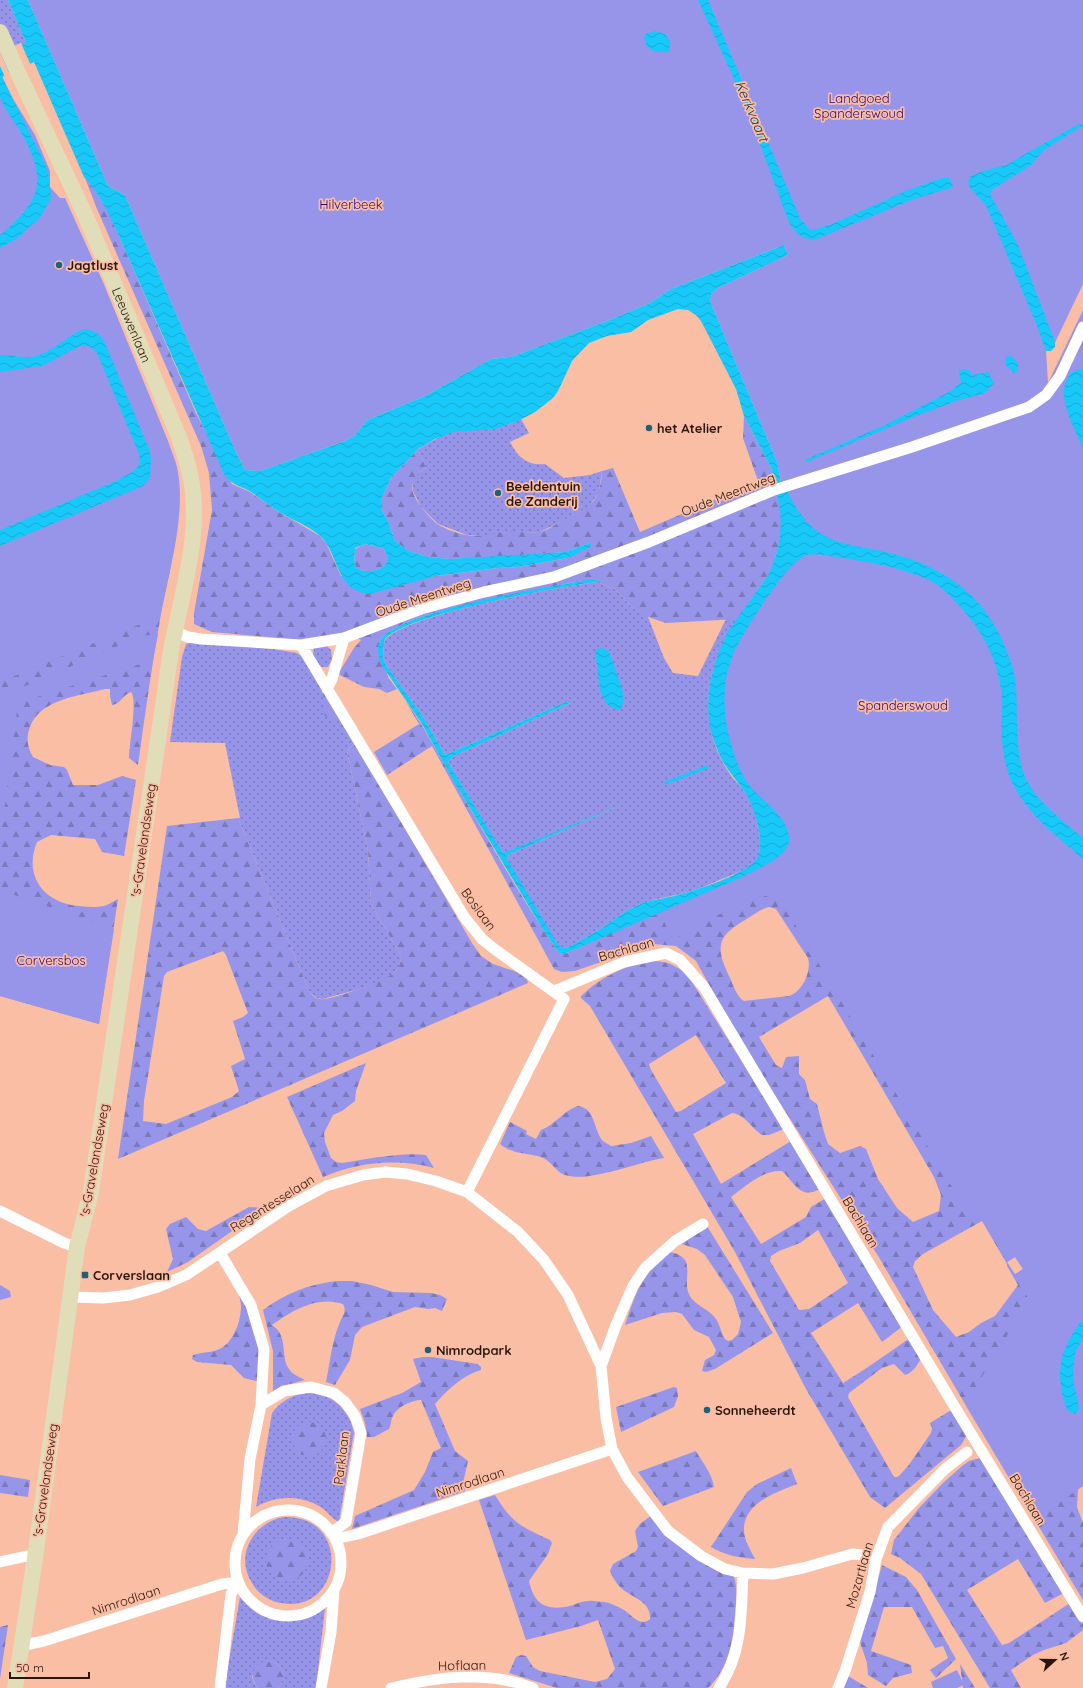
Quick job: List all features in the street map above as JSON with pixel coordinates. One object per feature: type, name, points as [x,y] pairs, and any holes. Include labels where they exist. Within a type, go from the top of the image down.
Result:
[{"type":"street","name":"Leeuwenlaan","points":[[0,32],[112,276],[179,437],[188,466],[193,493],[193,533],[186,581],[174,632]]},
{"type":"street","name":"Oude Meentweg","points":[[174,632],[200,639],[301,645],[344,638],[421,609],[484,592],[554,577],[650,542],[774,490],[912,447],[1029,407],[1046,395],[1060,376],[1083,327]]},
{"type":"street","name":"'s-Gravelandseweg","points":[[15,1688],[35,1558],[77,1248],[91,1192],[174,632]]},
{"type":"street","points":[[327,689],[332,679],[344,638]]},
{"type":"street","name":"Boslaan","points":[[301,645],[465,918],[482,939],[564,999],[467,1192]]},
{"type":"street","name":"Bachlaan","points":[[554,991],[624,962],[666,953],[680,960],[704,987],[952,1402],[1083,1617]]},
{"type":"street","name":"Regentesselaan","points":[[70,1297],[130,1296],[158,1287],[186,1275],[289,1206],[326,1186],[363,1174],[385,1172],[407,1174],[436,1181],[467,1192],[518,1232],[544,1260],[568,1295],[601,1366]]},
{"type":"street","points":[[0,1211],[77,1248]]},
{"type":"street","points":[[703,1224],[675,1241],[645,1268],[633,1286],[616,1325],[601,1366],[606,1418],[612,1449],[627,1477],[668,1531],[701,1556],[725,1569],[743,1573],[773,1574],[803,1568],[852,1554],[864,1555],[876,1559]]},
{"type":"street","points":[[220,1253],[251,1304],[264,1349],[261,1405],[250,1459],[243,1534],[236,1552],[238,1582],[249,1599],[254,1603],[265,1611],[284,1616],[304,1614],[321,1604],[334,1589]]},
{"type":"street","name":"Parklaan","points":[[261,1405],[284,1392],[311,1387],[334,1393],[345,1402],[355,1416],[361,1433],[346,1522],[333,1536]]},
{"type":"street","name":"Nimrodlaan","points":[[333,1536],[358,1534],[612,1449]]},
{"type":"street","name":"Mozartlaan","points":[[838,1688],[845,1671],[870,1592],[876,1559],[888,1528],[945,1468],[967,1452]]},
{"type":"street","points":[[243,1534],[255,1521],[270,1513],[287,1510],[304,1512],[319,1520],[333,1536],[340,1556],[340,1573],[334,1589],[330,1632],[321,1688]]},
{"type":"street","points":[[0,1562],[27,1556],[35,1558]]},
{"type":"street","points":[[719,1688],[735,1657],[741,1621],[743,1573]]},
{"type":"street","points":[[220,1688],[231,1594],[238,1582]]},
{"type":"street","name":"Nimrodlaan","points":[[22,1643],[29,1644],[44,1641],[222,1584],[238,1582]]},
{"type":"street","name":"Hoflaan","points":[[391,1688],[450,1677],[485,1678],[522,1684],[533,1688]]},
{"type":"green space","points":[[0,0],[8,0],[26,43],[0,54]]},
{"type":"green space","points":[[28,0],[1083,0],[1083,284],[1051,351],[1046,351],[1048,383],[1083,310],[1083,1486],[1034,1520],[965,1404],[1029,1300],[1015,1275],[1023,1269],[1015,1257],[1007,1262],[982,1220],[974,1224],[776,892],[690,928],[674,942],[658,909],[750,871],[768,852],[745,790],[729,763],[716,673],[781,559],[784,517],[781,482],[777,462],[710,301],[712,293],[718,288],[788,255],[784,245],[671,289],[650,303],[607,321],[511,357],[491,359],[425,396],[367,420],[355,435],[345,441],[260,471],[245,470],[125,195],[108,186]]},
{"type":"green space","name":"Jagtlust","points":[[0,72],[12,97],[35,135],[50,171],[50,187],[60,198],[65,198],[103,282],[174,458],[180,485],[180,504],[176,542],[160,616],[0,682]]},
{"type":"green space","points":[[85,178],[93,187],[108,211],[196,413],[232,484],[250,492],[279,512],[320,536],[326,543],[341,576],[423,578],[498,568],[518,567],[568,558],[592,542],[565,552],[500,557],[450,559],[428,557],[409,551],[395,541],[388,521],[381,509],[381,500],[391,478],[418,449],[426,468],[414,478],[412,490],[418,503],[428,515],[437,524],[451,531],[477,536],[503,532],[539,532],[545,530],[591,504],[599,491],[602,471],[613,468],[640,532],[758,481],[743,438],[744,416],[771,468],[781,510],[781,537],[773,565],[768,575],[738,619],[666,623],[645,616],[633,608],[615,589],[597,582],[599,581],[598,580],[557,586],[442,611],[422,617],[389,632],[379,642],[388,677],[397,689],[387,693],[379,689],[364,687],[338,674],[354,648],[361,640],[347,633],[302,640],[212,632],[194,624],[194,613],[212,510],[209,473],[201,446],[97,209]]},
{"type":"green space","points":[[521,419],[529,433],[510,442],[516,452],[524,460],[533,464],[545,464],[564,478],[590,475],[602,471],[599,492],[588,508],[540,532],[507,532],[481,536],[467,535],[438,524],[421,507],[413,491],[412,482],[415,476],[426,468],[418,449],[449,433],[463,430],[496,427],[513,423]]},
{"type":"green space","points":[[179,491],[176,537],[161,614],[138,765],[129,758],[134,704],[131,692],[118,703],[112,705],[110,689],[62,700],[42,710],[35,718],[28,734],[28,746],[33,757],[50,765],[64,767],[67,770],[73,785],[98,785],[122,776],[136,780],[124,856],[102,852],[95,839],[51,835],[37,842],[33,854],[35,876],[40,886],[56,900],[79,906],[100,907],[118,899],[99,1024],[0,996],[0,670]]},
{"type":"green space","points":[[365,544],[383,548],[386,553],[387,562],[380,569],[368,571],[362,570],[355,565],[355,549]]},
{"type":"green space","points":[[597,582],[615,589],[633,608],[648,617],[664,658],[673,673],[698,676],[726,619],[738,619],[721,647],[711,678],[709,694],[710,726],[719,755],[729,773],[744,791],[752,806],[758,826],[760,847],[759,855],[755,862],[744,870],[695,890],[649,901],[636,906],[592,934],[566,948],[562,948],[532,905],[506,857],[626,803],[503,854],[448,762],[454,756],[570,703],[568,701],[445,755],[422,715],[386,665],[383,656],[383,649],[385,640],[399,630],[422,621],[485,603]]},
{"type":"green space","points":[[158,634],[153,660],[18,703],[0,844],[0,697],[141,636]]},
{"type":"green space","points":[[192,642],[273,649],[297,653],[304,658],[355,743],[347,751],[368,850],[371,904],[401,956],[397,970],[387,978],[360,989],[323,999],[317,998],[310,993],[238,818],[240,818],[225,743],[170,742],[182,657],[186,644]]},
{"type":"green space","points":[[327,646],[331,650],[332,659],[328,667],[322,667],[312,660],[314,648]]},
{"type":"green space","points":[[323,690],[338,715],[338,721],[325,716]]},
{"type":"green space","points":[[405,700],[425,730],[518,890],[559,953],[564,954],[574,950],[767,864],[1083,1319],[1083,1486],[1078,1489],[1077,1507],[1083,1523],[1083,1600],[877,1254],[764,1078],[696,961],[676,946],[652,944],[575,971],[562,972],[554,969],[432,746],[387,775],[374,752],[419,724]],"holes":[[[769,907],[776,909],[808,958],[809,969],[802,986],[794,994],[789,996],[744,1001],[737,994],[725,968],[722,959],[721,944],[723,938],[735,926]],[[828,996],[934,1177],[941,1195],[939,1211],[913,1222],[897,1208],[878,1179],[866,1149],[860,1146],[840,1153],[828,1144],[817,1104],[810,1099],[805,1080],[799,1074],[799,1056],[786,1057],[782,1068],[776,1065],[759,1037]],[[982,1221],[1018,1285],[995,1316],[981,1323],[969,1332],[956,1337],[933,1310],[913,1267],[915,1261],[923,1254]],[[1015,1257],[1023,1269],[1015,1274],[1007,1262]]]},
{"type":"green space","points":[[355,743],[481,956],[493,964],[526,975],[528,983],[118,1159],[167,826],[238,818],[310,993],[318,999],[339,996],[360,989],[389,976],[396,971],[400,963],[401,956],[371,904],[368,850],[347,751]],"holes":[[[223,951],[226,955],[248,1013],[233,1021],[245,1059],[231,1066],[239,1091],[232,1097],[166,1124],[143,1121],[144,1101],[164,976],[167,972]]]},
{"type":"green space","name":"Corversbos","points":[[0,890],[114,929],[99,1024],[0,996]]},
{"type":"green space","points":[[645,961],[663,962],[676,967],[687,974],[784,1129],[769,1135],[762,1135],[741,1116],[732,1113],[693,1134],[721,1184],[791,1141],[820,1189],[807,1193],[798,1189],[782,1171],[775,1171],[761,1176],[731,1197],[761,1244],[806,1217],[811,1207],[826,1198],[903,1326],[882,1342],[858,1303],[811,1333],[843,1383],[869,1367],[910,1338],[922,1357],[913,1370],[905,1375],[894,1364],[882,1368],[849,1393],[848,1397],[894,1477],[898,1477],[908,1466],[931,1433],[932,1428],[930,1423],[953,1409],[968,1433],[961,1445],[885,1508],[870,1497],[806,1389],[735,1252],[590,1006],[581,998],[581,996],[596,983],[619,971]],"holes":[[[696,1035],[726,1083],[681,1111],[676,1112],[649,1064]],[[818,1230],[848,1283],[809,1309],[799,1310],[770,1261],[771,1256],[779,1251],[800,1243]]]},
{"type":"green space","points":[[366,1063],[356,1091],[355,1101],[342,1111],[333,1115],[324,1133],[325,1142],[331,1158],[336,1162],[342,1163],[395,1155],[416,1154],[426,1155],[434,1168],[406,1163],[378,1163],[350,1168],[323,1177],[287,1097]]},
{"type":"green space","points":[[578,1106],[588,1111],[594,1120],[597,1131],[603,1141],[611,1146],[631,1143],[651,1136],[664,1158],[600,1174],[575,1177],[562,1174],[543,1158],[516,1152],[500,1144],[510,1122],[527,1131],[526,1134],[536,1139],[541,1130],[551,1125],[568,1111]]},
{"type":"green space","points":[[249,1207],[265,1208],[188,1262],[167,1272],[173,1259],[166,1229],[170,1224],[186,1217],[198,1229],[206,1231]]},
{"type":"green space","points":[[707,1226],[773,1333],[715,1369],[706,1372],[702,1371],[705,1360],[714,1355],[716,1350],[709,1337],[694,1330],[682,1314],[676,1312],[662,1313],[625,1325],[632,1303],[643,1281],[654,1267],[670,1252],[685,1259],[687,1265],[688,1292],[695,1302],[711,1313],[716,1319],[725,1339],[728,1341],[732,1340],[738,1334],[741,1322],[733,1297],[705,1255],[697,1249],[682,1244]]},
{"type":"green space","points":[[337,1281],[352,1281],[393,1292],[431,1293],[440,1295],[447,1299],[442,1311],[435,1308],[428,1309],[415,1307],[362,1327],[355,1335],[350,1360],[335,1385],[326,1382],[335,1336],[345,1311],[343,1304],[334,1302],[315,1303],[296,1310],[272,1325],[281,1335],[286,1364],[290,1371],[305,1380],[286,1385],[273,1394],[273,1351],[263,1310],[298,1290],[317,1284]]},
{"type":"green space","points":[[0,1285],[10,1291],[11,1297],[0,1300]]},
{"type":"green space","points":[[238,1291],[250,1313],[259,1348],[260,1382],[244,1378],[231,1365],[197,1362],[192,1359],[193,1355],[214,1351],[223,1347],[232,1338],[238,1325],[241,1312]]},
{"type":"green space","points":[[432,1357],[478,1364],[481,1367],[481,1370],[462,1379],[445,1393],[435,1404],[455,1451],[468,1461],[463,1483],[465,1491],[352,1529],[355,1516],[414,1490],[425,1472],[433,1452],[441,1448],[421,1400],[417,1400],[401,1407],[393,1416],[389,1429],[374,1437],[367,1437],[365,1423],[360,1409],[402,1393],[421,1382],[413,1359]]},
{"type":"green space","points":[[674,1387],[677,1388],[678,1396],[674,1407],[621,1432],[616,1407]]},
{"type":"green space","points":[[306,1393],[331,1399],[343,1409],[352,1423],[354,1432],[339,1522],[322,1508],[298,1499],[289,1498],[272,1500],[256,1507],[272,1413],[287,1399]]},
{"type":"green space","points":[[306,1422],[312,1422],[316,1423],[323,1429],[326,1439],[325,1446],[319,1453],[312,1456],[306,1456],[302,1455],[295,1449],[292,1442],[292,1436],[293,1432],[299,1425]]},
{"type":"green space","points":[[696,1451],[709,1472],[714,1487],[663,1506],[638,1472]]},
{"type":"green space","points":[[983,1457],[1064,1593],[1045,1603],[1018,1559],[967,1590],[1002,1645],[1009,1643],[1070,1603],[1083,1624],[1083,1630],[1066,1643],[1033,1655],[1011,1670],[1021,1688],[990,1688],[921,1574],[900,1558],[891,1554],[894,1540],[919,1508],[962,1466],[969,1461]]},
{"type":"green space","points":[[791,1468],[797,1484],[763,1500],[749,1513],[745,1521],[745,1538],[755,1559],[732,1556],[711,1547],[747,1492],[757,1484]]},
{"type":"green space","points":[[0,1475],[30,1480],[28,1497],[0,1493]]},
{"type":"green space","points":[[495,1495],[512,1518],[524,1527],[550,1540],[552,1543],[548,1554],[529,1581],[534,1596],[538,1601],[548,1607],[555,1608],[570,1606],[590,1601],[604,1602],[612,1604],[627,1612],[639,1621],[643,1622],[650,1619],[644,1603],[624,1591],[614,1579],[610,1571],[613,1564],[636,1551],[638,1547],[635,1531],[640,1524],[653,1514],[708,1564],[734,1577],[736,1599],[731,1644],[729,1654],[721,1672],[715,1680],[708,1688],[557,1688],[509,1673],[516,1657],[521,1655],[526,1656],[533,1667],[540,1671],[595,1682],[607,1679],[615,1669],[598,1620],[581,1626],[526,1640],[479,1500]]},
{"type":"green space","points":[[284,1517],[306,1521],[321,1531],[329,1546],[331,1564],[327,1581],[317,1594],[301,1603],[281,1603],[268,1599],[254,1587],[247,1572],[245,1562],[246,1551],[250,1541],[264,1525],[273,1520]],"holes":[[[288,1540],[301,1546],[308,1559],[277,1542]]]},
{"type":"green space","points":[[287,1539],[302,1545],[308,1560],[302,1575],[287,1581],[272,1575],[266,1560],[272,1545]]},
{"type":"green space","points":[[882,1565],[906,1577],[917,1590],[956,1659],[936,1678],[930,1670],[948,1658],[943,1646],[935,1648],[912,1607],[884,1607],[871,1651],[911,1665],[912,1673],[893,1678],[886,1686],[868,1675],[867,1663],[860,1642]]},
{"type":"green space","points":[[240,1597],[249,1606],[259,1612],[280,1620],[303,1618],[325,1608],[316,1688],[278,1688],[283,1679],[282,1670],[275,1663],[265,1661],[252,1676],[254,1683],[258,1688],[226,1688],[225,1684]]},
{"type":"green space","points":[[8,1625],[0,1679],[0,1627]]},
{"type":"green space","points":[[265,1661],[275,1663],[282,1670],[283,1679],[278,1688],[258,1688],[253,1680],[253,1672],[257,1666]]},
{"type":"green space","points":[[960,1664],[975,1688],[963,1688]]},
{"type":"green space","points":[[957,1670],[964,1685],[957,1688],[933,1688],[931,1682]]},
{"type":"green space","points":[[848,1676],[868,1688],[843,1688]]},
{"type":"water","points":[[8,0],[28,0],[108,186],[125,195],[245,470],[260,471],[345,441],[355,435],[367,420],[425,396],[491,359],[511,357],[607,321],[650,303],[671,289],[784,245],[788,255],[718,288],[712,293],[710,301],[777,462],[781,482],[775,485],[771,468],[744,416],[736,389],[701,321],[696,315],[688,310],[678,309],[648,320],[631,332],[607,336],[589,343],[572,361],[558,391],[553,398],[535,412],[518,421],[495,429],[454,432],[435,439],[418,449],[391,478],[381,500],[381,509],[388,521],[395,541],[409,551],[428,557],[450,559],[565,552],[592,542],[590,547],[568,558],[518,567],[436,576],[370,594],[358,591],[350,586],[344,579],[331,551],[319,535],[277,511],[251,492],[234,483],[224,474],[114,225],[99,196],[84,177],[34,62],[2,77],[48,170],[51,197],[38,220],[18,238],[0,248],[0,235],[25,210],[33,199],[36,187],[37,175],[28,146],[6,110],[0,97],[0,54],[26,43]],"holes":[[[365,544],[383,548],[387,556],[387,562],[380,569],[368,571],[362,570],[355,565],[355,548]]]},
{"type":"water","name":"Kerkvaart","points":[[698,0],[708,0],[800,218],[809,229],[813,230],[832,224],[908,190],[942,178],[949,178],[953,186],[951,188],[914,199],[814,240],[804,238],[798,234],[792,228],[788,220],[744,101]]},
{"type":"water","points":[[655,31],[665,34],[670,41],[669,51],[656,52],[650,49],[644,39],[645,34]]},
{"type":"water","points":[[1083,124],[1083,127],[1044,150],[1030,166],[992,190],[990,194],[1018,245],[1055,342],[1055,347],[1051,351],[1046,351],[986,205],[970,188],[968,182],[971,176],[1006,165],[1077,125]]},
{"type":"water","points":[[85,329],[97,333],[102,337],[105,343],[149,449],[151,458],[150,478],[143,486],[0,546],[0,530],[116,481],[134,471],[140,463],[139,454],[97,353],[91,347],[82,345],[42,366],[0,372],[0,355],[29,357],[37,356]]},
{"type":"water","points":[[1008,356],[1013,357],[1018,364],[1018,370],[1014,374],[1006,365],[1005,358]]},
{"type":"water","points":[[1083,368],[1083,449],[1067,411],[1064,386],[1070,373]]},
{"type":"water","points":[[965,369],[970,371],[972,375],[988,372],[994,383],[985,393],[956,401],[911,418],[807,462],[805,460],[887,424],[951,391],[961,382],[959,371]]},
{"type":"water","points":[[787,491],[798,511],[810,525],[822,534],[835,540],[901,556],[922,563],[942,573],[960,585],[982,607],[998,632],[1007,651],[1015,676],[1018,747],[1023,773],[1031,788],[1044,804],[1083,838],[1083,859],[1035,816],[1019,795],[1010,778],[1007,771],[1003,748],[1001,726],[1002,703],[997,671],[987,644],[980,632],[962,609],[938,586],[918,575],[895,568],[860,561],[814,554],[807,555],[789,569],[748,627],[735,650],[725,683],[725,711],[728,730],[739,767],[750,786],[772,807],[784,823],[788,831],[789,840],[787,846],[777,858],[770,863],[740,878],[574,950],[564,954],[559,953],[542,928],[453,780],[422,724],[381,664],[378,651],[380,641],[396,628],[418,618],[447,609],[542,588],[588,580],[599,580],[597,582],[485,603],[422,620],[399,630],[385,639],[383,649],[383,656],[386,665],[422,715],[445,755],[570,701],[570,703],[454,756],[448,762],[503,853],[626,803],[506,857],[557,943],[562,948],[566,948],[596,932],[631,908],[645,902],[674,896],[715,883],[744,869],[752,864],[757,858],[760,850],[760,839],[756,817],[748,798],[725,765],[714,742],[708,715],[708,703],[711,678],[727,633],[768,575],[776,555],[781,525],[777,494]]},
{"type":"water","points":[[603,648],[609,652],[622,688],[624,701],[620,710],[606,704],[600,690],[595,651]]},
{"type":"water","points":[[1083,1319],[1083,1339],[1076,1350],[1073,1368],[1074,1385],[1079,1408],[1075,1414],[1067,1410],[1063,1396],[1060,1373],[1064,1351],[1075,1330]]},
{"type":"pier","points":[[21,43],[31,66],[12,74],[2,51]]},
{"type":"pier","points":[[0,52],[10,75],[5,77],[0,66]]},
{"type":"waterway","points":[[666,783],[707,767]]},
{"type":"place","name":"Jagtlust","points":[[59,265]]},
{"type":"place","name":"het Atelier","points":[[649,428]]},
{"type":"place","name":"Beeldentuin de Zanderij","points":[[498,493]]},
{"type":"place","name":"Corverslaan","points":[[85,1275]]},
{"type":"place","name":"Nimrodpark","points":[[428,1350]]},
{"type":"place","name":"Sonneheerdt","points":[[707,1410]]},
{"type":"park label","name":"Landgoed Spanderswoud","points":[[859,106]]},
{"type":"park label","name":"Hilverbeek","points":[[351,204]]},
{"type":"park label","name":"Spanderswoud","points":[[903,705]]}]
